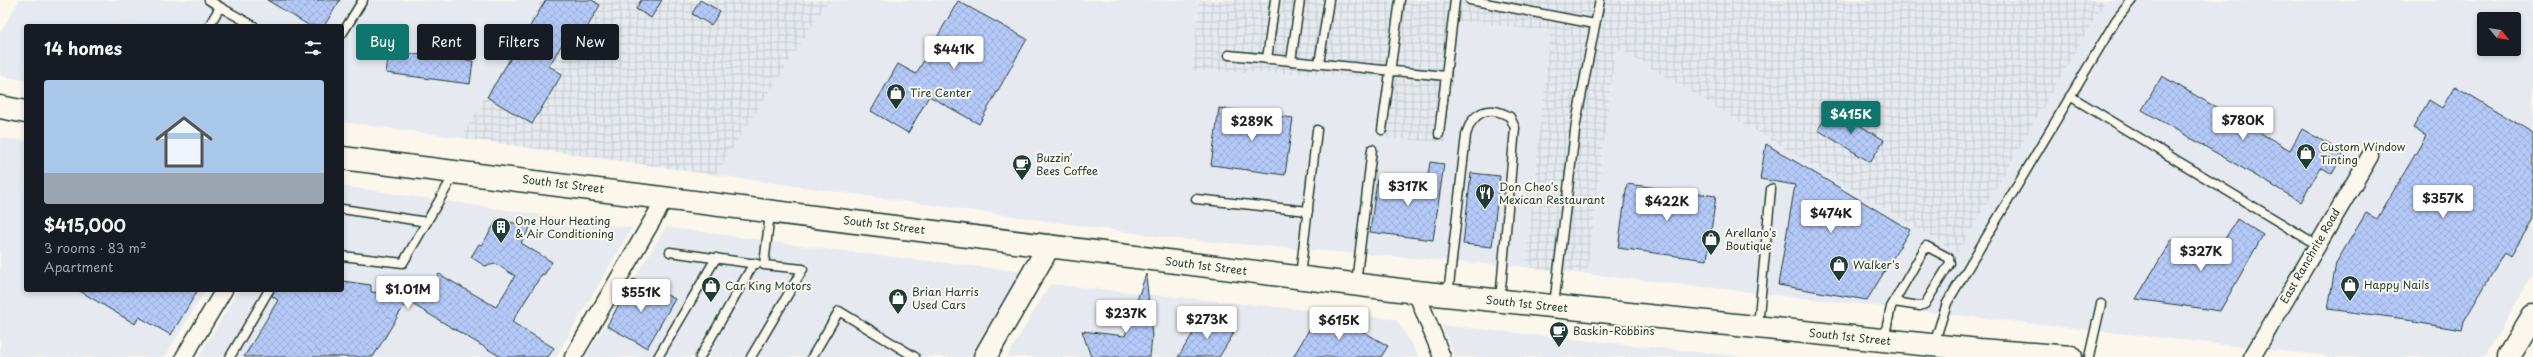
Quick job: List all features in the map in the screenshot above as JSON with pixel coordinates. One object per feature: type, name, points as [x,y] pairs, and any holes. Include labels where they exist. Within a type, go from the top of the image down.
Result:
[{"type":"main road","points":[[0,107],[24,112]]},
{"type":"main road","name":"South 1st Street","points":[[344,158],[666,197],[1448,296],[1884,340],[1927,347],[2071,357]]},
{"type":"main road","points":[[985,357],[1049,246]]},
{"type":"main road","points":[[2508,357],[2533,316]]},
{"type":"street","name":"East Ranchrite Road","points":[[2252,357],[2370,156]]},
{"type":"street","points":[[573,357],[666,197]]},
{"type":"street","points":[[184,357],[223,292]]},
{"type":"street","points":[[1416,292],[1442,357]]},
{"type":"lane","points":[[209,0],[250,24]]},
{"type":"lane","points":[[344,31],[362,0]]},
{"type":"lane","points":[[1267,59],[1275,0]]},
{"type":"lane","points":[[1292,61],[1300,0]]},
{"type":"lane","points":[[1319,64],[1328,0]]},
{"type":"lane","points":[[1382,130],[1400,0]]},
{"type":"lane","points":[[1439,134],[1455,0]]},
{"type":"lane","points":[[1470,0],[1595,24]]},
{"type":"lane","points":[[1554,306],[1576,123],[1600,0]]},
{"type":"lane","points":[[1927,347],[1947,303],[2116,20],[2132,0]]},
{"type":"lane","points":[[210,24],[220,7]]},
{"type":"lane","points":[[1229,55],[1446,76]]},
{"type":"lane","points":[[2070,96],[2317,245]]},
{"type":"lane","points":[[1448,296],[1466,135],[1469,123],[1476,116],[1484,111],[1494,111],[1510,118],[1515,128],[1500,301]]},
{"type":"lane","points":[[1300,278],[1317,130]]},
{"type":"lane","points":[[1356,285],[1372,149]]},
{"type":"lane","points":[[344,256],[403,263],[456,171]]},
{"type":"lane","points":[[1758,327],[1771,189]]},
{"type":"lane","points":[[1196,199],[1308,211]]},
{"type":"lane","points":[[344,208],[427,222]]},
{"type":"lane","points":[[764,265],[770,210]]},
{"type":"lane","points":[[1884,340],[1894,302],[1926,246],[1949,258],[1950,262],[1925,304],[1920,306],[1894,302]]},
{"type":"lane","points":[[670,252],[803,269],[751,357]]},
{"type":"lane","points":[[658,357],[716,258]]},
{"type":"lane","points":[[700,357],[754,263]]},
{"type":"lane","points":[[230,357],[268,292]]},
{"type":"lane","points":[[2089,357],[2101,304]]},
{"type":"lane","points":[[812,357],[839,312],[915,357]]},
{"type":"shaded area","points":[[19,0],[542,0],[528,24],[484,24],[484,60],[507,60],[461,138],[344,122],[344,24],[24,24],[24,80],[0,75],[0,33]]},
{"type":"shaded area","points":[[542,0],[829,0],[715,175],[461,138],[507,60],[553,60],[553,24],[528,24]]},
{"type":"shaded area","points":[[827,0],[1199,0],[1192,71],[1387,77],[1446,143],[1458,22],[1550,31],[1525,267],[1176,239],[715,175]]},
{"type":"shaded area","points":[[1199,0],[2106,0],[1958,253],[1616,47],[1587,274],[1525,267],[1550,31],[1458,22],[1446,143],[1380,137],[1387,77],[1192,71]]},
{"type":"shaded area","points":[[2106,0],[2533,0],[2533,274],[2485,357],[2334,357],[1587,274],[1616,47],[1958,253]]},
{"type":"shaded area","points":[[0,138],[24,141],[24,292],[205,292],[165,357],[0,357]]},
{"type":"shaded area","points":[[344,186],[632,228],[556,357],[199,357],[237,292],[344,292]]},
{"type":"shaded area","points":[[666,227],[834,250],[1025,272],[975,357],[585,357]]},
{"type":"shaded area","points":[[1050,284],[1396,319],[1419,357],[1007,357]]},
{"type":"shaded area","points":[[1441,325],[1746,357],[1455,357]]},
{"type":"building","points":[[267,0],[340,0],[325,24],[307,24]]},
{"type":"building","points":[[546,0],[592,0],[600,5],[589,24],[561,24],[561,46],[553,59],[553,24],[531,24]]},
{"type":"building","points":[[641,0],[662,0],[651,18],[636,9]]},
{"type":"building","points":[[700,0],[720,11],[711,25],[692,14]]},
{"type":"building","points":[[958,1],[1027,39],[979,124],[929,96],[908,133],[871,111],[898,64],[916,74]]},
{"type":"building","points":[[409,53],[417,54],[417,60],[473,61],[470,84],[386,73],[388,60],[409,60]]},
{"type":"building","points":[[510,60],[553,60],[549,66],[562,74],[532,124],[487,97]]},
{"type":"building","points":[[2162,76],[2290,150],[2302,129],[2344,153],[2332,174],[2321,167],[2301,202],[2142,110]]},
{"type":"building","points":[[2455,86],[2533,133],[2533,219],[2511,256],[2505,252],[2464,321],[2462,330],[2414,322],[2414,320],[2328,309],[2336,263],[2366,213],[2377,219],[2426,136],[2413,128],[2429,100],[2442,108]]},
{"type":"building","points":[[1219,108],[1293,118],[1285,175],[1211,165]]},
{"type":"building","points":[[1831,108],[1884,140],[1870,162],[1818,130]]},
{"type":"building","points":[[1766,144],[1910,230],[1867,300],[1778,285],[1795,185],[1760,179]]},
{"type":"building","points":[[1430,162],[1444,164],[1433,240],[1370,232],[1377,180],[1426,187]]},
{"type":"building","points":[[1471,173],[1500,176],[1492,247],[1463,244]]},
{"type":"building","points":[[1627,184],[1716,196],[1707,260],[1618,248]]},
{"type":"building","points":[[2237,219],[2263,235],[2220,311],[2136,299],[2172,239],[2211,262]]},
{"type":"building","points":[[497,220],[531,226],[521,243],[552,262],[544,275],[542,274],[512,322],[554,348],[548,357],[501,357],[407,301],[373,357],[244,357],[278,300],[272,296],[273,292],[344,292],[344,281],[371,285],[371,292],[425,298],[439,274],[496,307],[515,276],[496,264],[485,266],[471,257],[479,244],[482,245]]},
{"type":"building","points":[[1146,274],[1152,337],[1150,357],[1091,357],[1082,331],[1125,336]]},
{"type":"building","points":[[633,279],[675,299],[647,348],[607,326]]},
{"type":"building","points":[[81,292],[197,292],[171,335],[139,317],[135,324]]},
{"type":"building","points":[[1205,315],[1234,333],[1219,357],[1178,357]]},
{"type":"building","points":[[1316,318],[1354,321],[1352,325],[1388,346],[1381,357],[1293,357]]},
{"type":"place","name":"Tire Center","points":[[896,110]]},
{"type":"place","name":"Custom Window Tinting","points":[[2306,170]]},
{"type":"place","name":"Buzzin' Bees Coffee","points":[[1022,181]]},
{"type":"place","name":"Don Cheo's Mexican Restaurant","points":[[1485,210]]},
{"type":"place","name":"One Hour Heating & Air Conditioning","points":[[501,244]]},
{"type":"place","name":"Arellano's Boutique","points":[[1711,256]]},
{"type":"place","name":"Walker's","points":[[1839,282]]},
{"type":"place","name":"Happy Nails","points":[[2350,302]]},
{"type":"place","name":"Car King Motors","points":[[711,303]]},
{"type":"place","name":"Brian Harris Used Cars","points":[[898,315]]},
{"type":"place","name":"Baskin-Robbins","points":[[1559,348]]}]
